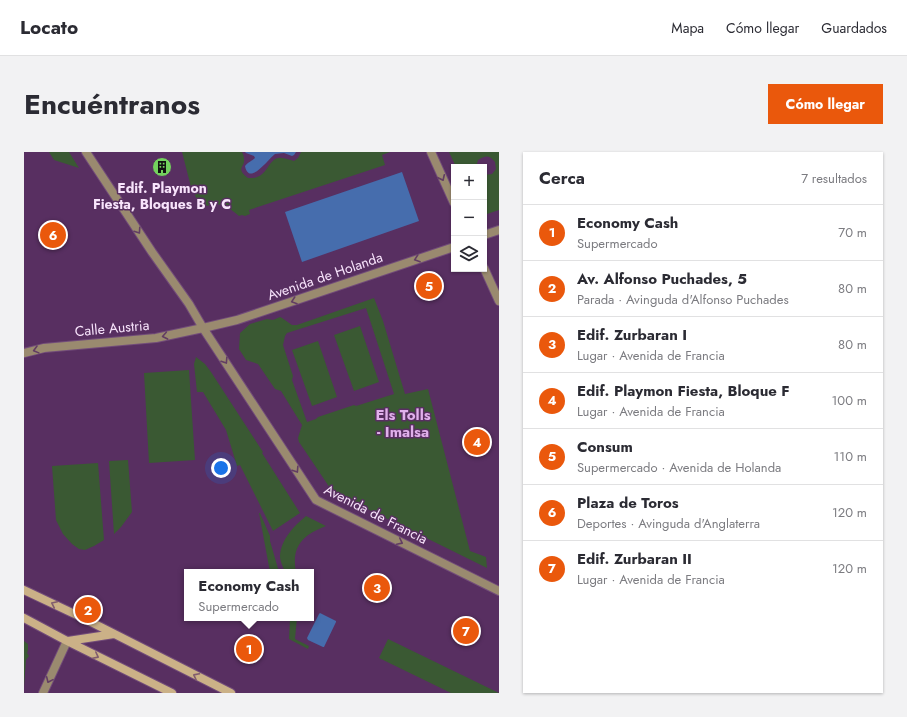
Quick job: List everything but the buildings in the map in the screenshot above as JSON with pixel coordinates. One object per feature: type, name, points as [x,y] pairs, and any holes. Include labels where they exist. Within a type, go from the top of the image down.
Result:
[{"type":"main road","points":[[24,590],[83,618],[231,693]]},
{"type":"main road","points":[[24,618],[172,693]]},
{"type":"main road","points":[[67,641],[114,634]]},
{"type":"street","name":"Avenida de Francia","points":[[86,152],[152,252],[189,304],[203,328],[316,500],[499,591]]},
{"type":"street","points":[[431,152],[453,200]]},
{"type":"street","points":[[487,234],[499,230]]},
{"type":"street","name":"Avenida de Holanda","points":[[203,328],[244,317],[451,248]]},
{"type":"street","points":[[486,272],[499,301]]},
{"type":"street","name":"Calle Austria","points":[[24,353],[44,348],[156,338],[203,328]]},
{"type":"street","points":[[43,693],[67,641]]},
{"type":"green space","points":[[49,152],[69,152],[79,168],[54,160]]},
{"type":"green space","points":[[182,152],[242,152],[244,162],[241,170],[242,172],[248,178],[255,178],[263,173],[275,159],[284,158],[294,161],[298,158],[301,152],[390,152],[382,155],[385,165],[249,210],[250,214],[239,216],[225,206],[217,204],[201,208],[191,187]]},
{"type":"green space","points":[[449,152],[499,152],[499,210],[487,214],[487,175],[492,174],[496,169],[495,162],[489,157],[483,157],[478,160],[477,164],[455,164]]},
{"type":"green space","points":[[374,298],[383,321],[405,394],[428,389],[470,551],[486,557],[487,568],[332,491],[299,442],[298,438],[302,425],[281,391],[275,389],[258,364],[246,360],[239,349],[240,333],[250,324],[267,319],[273,320],[280,317],[292,325],[297,325]],"holes":[[[366,308],[394,394],[356,406],[354,405],[307,422],[292,380],[293,376],[283,345],[285,336],[287,333]]]},
{"type":"green space","points":[[360,326],[379,382],[354,391],[334,335]]},
{"type":"green space","points":[[318,341],[337,397],[312,406],[292,350]]},
{"type":"green space","points":[[196,357],[205,364],[211,372],[263,452],[262,453],[300,513],[273,531],[240,465],[237,466],[226,430],[203,392],[197,392],[194,364]]},
{"type":"green space","points":[[189,370],[195,460],[149,463],[144,373]]},
{"type":"green space","points":[[128,460],[132,512],[114,534],[109,461]]},
{"type":"green space","points":[[98,463],[104,540],[85,550],[79,549],[63,534],[56,520],[52,466]]},
{"type":"green space","points":[[259,513],[270,536],[278,569],[269,569]]},
{"type":"green space","points":[[306,516],[326,526],[311,533],[300,543],[295,555],[296,569],[284,569],[280,558],[281,550],[289,533]]},
{"type":"green space","points":[[290,621],[297,621],[295,639],[309,646],[308,649],[289,639]]},
{"type":"green space","points":[[388,639],[499,693],[451,693],[379,658]]},
{"type":"green space","points":[[24,641],[28,644],[27,653],[29,656],[26,660],[24,687]]},
{"type":"water","points":[[245,152],[296,152],[292,156],[284,153],[275,154],[259,169],[251,174],[247,172],[245,166],[255,158],[254,156]]},
{"type":"water","points":[[402,172],[419,221],[302,262],[285,212]]},
{"type":"water","points":[[320,613],[336,621],[324,647],[308,640],[307,638]]},
{"type":"place","name":"Edif. Playmon Fiesta, Bloques B y C","points":[[162,167]]},
{"type":"place","name":"Plaza de Toros","points":[[53,235]]},
{"type":"place","name":"Consum","points":[[429,286]]},
{"type":"place","name":"Edif. Playmon Fiesta, Bloque F","points":[[477,442]]},
{"type":"place","name":"Edif. Zurbaran I","points":[[377,588]]},
{"type":"place","name":"Av. Alfonso Puchades, 5","points":[[88,610]]},
{"type":"place","name":"Edif. Zurbaran II","points":[[466,631]]},
{"type":"place","name":"Economy Cash","points":[[249,649]]},
{"type":"district","name":"Els Tolls - Imalsa","points":[[403,424]]}]
